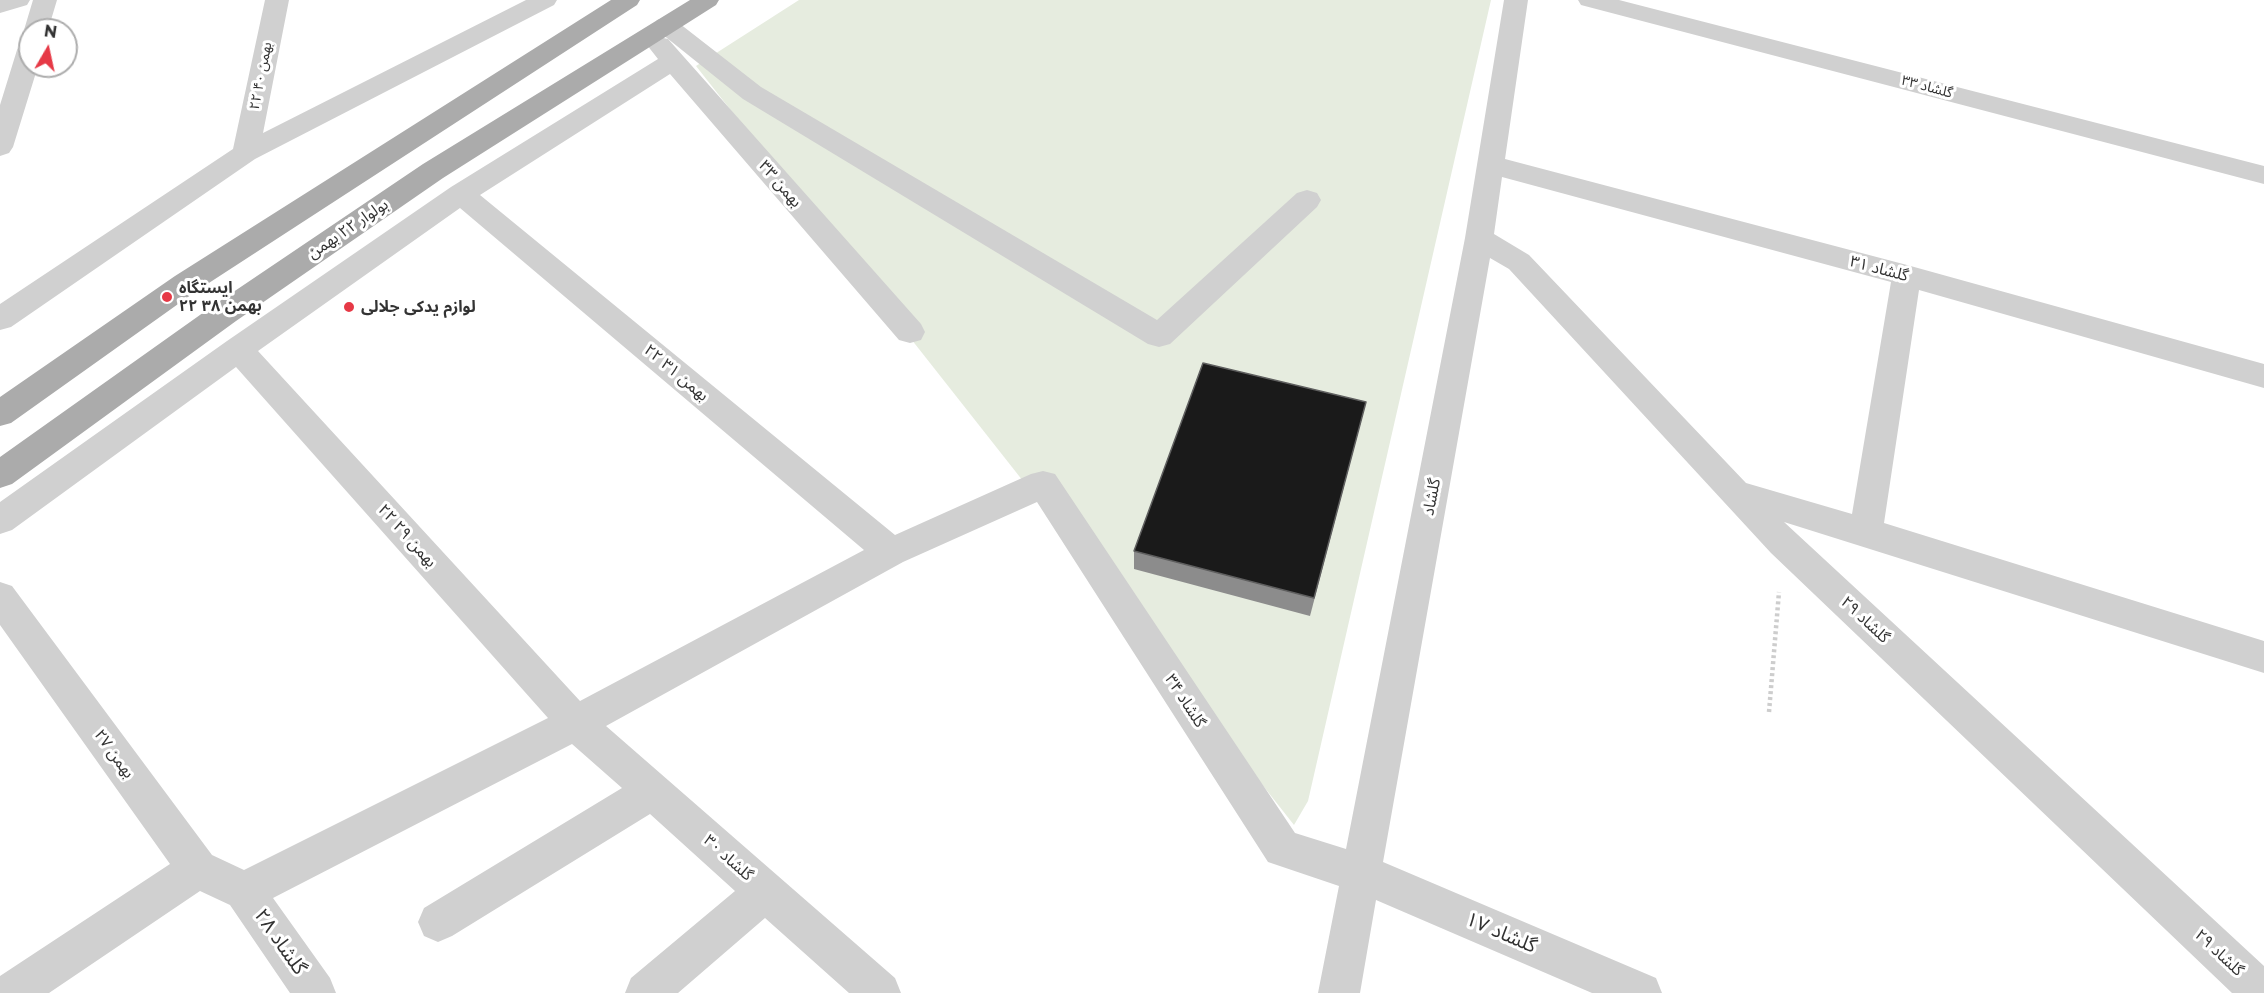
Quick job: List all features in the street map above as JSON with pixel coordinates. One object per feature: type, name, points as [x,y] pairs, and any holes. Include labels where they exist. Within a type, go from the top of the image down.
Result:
[{"type":"main road","points":[[0,414],[185,284],[628,0]]},
{"type":"main road","name":"بولوار ۲۲ بهمن","points":[[0,476],[225,313],[433,171],[707,0]]},
{"type":"main road","points":[[185,284],[179,295],[178,304],[184,312],[202,317],[225,313]]},
{"type":"main road","points":[[98,346],[122,341],[140,346],[145,355],[144,365],[138,376]]},
{"type":"street","points":[[0,6],[18,0]]},
{"type":"street","points":[[40,18],[45,0]]},
{"type":"street","name":"۲۲ بهمن ۴۰","points":[[246,153],[277,0]]},
{"type":"street","points":[[492,27],[493,0]]},
{"type":"street","points":[[0,319],[246,153],[545,0]]},
{"type":"street","name":"گلشاد","points":[[1339,993],[1479,238],[1516,0]]},
{"type":"street","name":"گلشاد ۳۳","points":[[1590,0],[2264,175]]},
{"type":"street","points":[[658,30],[752,93],[1159,336],[1308,200]]},
{"type":"street","name":"بهمن ۳۳","points":[[658,30],[673,61],[910,332]]},
{"type":"street","points":[[0,520],[238,349],[461,194],[673,61]]},
{"type":"street","points":[[0,147],[21,78]]},
{"type":"street","name":"گلشاد ۳۱","points":[[1492,165],[1907,276],[2264,376]]},
{"type":"street","name":"۲۲ بهمن ۳۱","points":[[461,194],[891,552]]},
{"type":"street","name":"گلشاد ۲۹","points":[[1479,238],[1519,262],[1734,494],[1783,543],[2262,993]]},
{"type":"street","points":[[1866,532],[1907,276]]},
{"type":"street","name":"۲۲ بهمن ۲۹","points":[[238,349],[576,723]]},
{"type":"street","name":"گلشاد ۳۴","points":[[891,552],[1043,484],[1282,848],[1361,873]]},
{"type":"street","points":[[1734,494],[1866,532],[2264,657]]},
{"type":"street","points":[[244,891],[576,723],[891,552]]},
{"type":"street","name":"بهمن ۲۷","points":[[0,597],[198,869],[244,891]]},
{"type":"street","name":"گلشاد ۳۰","points":[[576,723],[880,993]]},
{"type":"street","points":[[438,921],[653,791]]},
{"type":"street","points":[[12,993],[198,869]]},
{"type":"street","name":"گلشاد ۱۷","points":[[1361,873],[1641,993]]},
{"type":"street","name":"گلشاد ۲۸","points":[[244,891],[315,993]]},
{"type":"street","points":[[646,993],[766,891]]},
{"type":"path","points":[[1769,712],[1783,543]]},
{"type":"shaded area","points":[[799,0],[1491,0],[1308,801],[1294,825],[696,66]]},
{"type":"building","points":[[1203,363],[1366,402],[1314,598],[1134,551]]},
{"type":"place","name":"ایستگاه ۲۲ بهمن ۳۸","points":[[167,297]]},
{"type":"place","name":"لوازم یدکی جلالی","points":[[349,307]]}]
